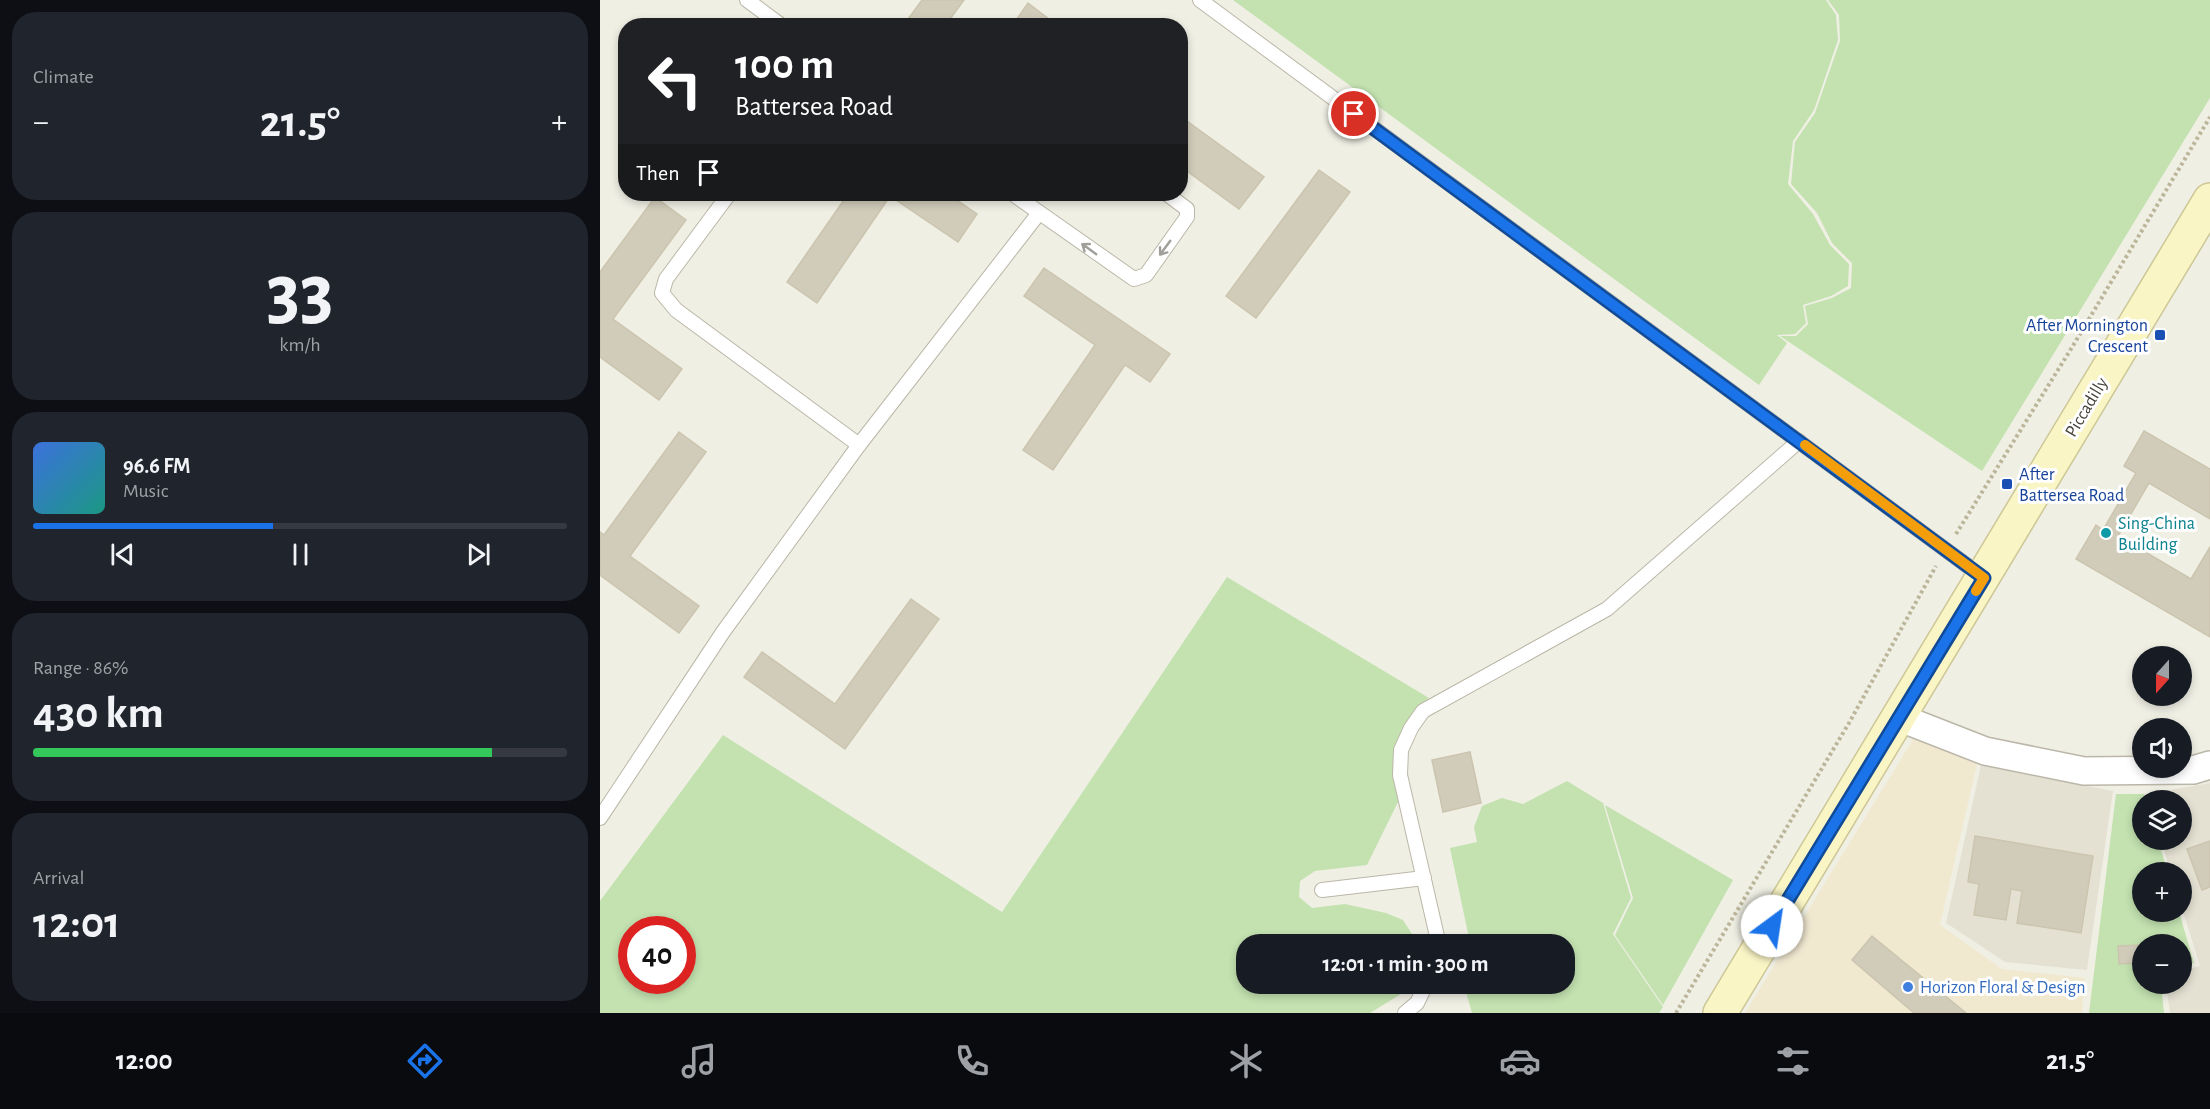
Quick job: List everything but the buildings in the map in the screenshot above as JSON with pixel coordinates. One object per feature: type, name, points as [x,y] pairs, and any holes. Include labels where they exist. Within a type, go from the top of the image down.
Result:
[{"type":"street","name":"Piccadilly","points":[[1719,1013],[1984,578],[2210,200]]},
{"type":"street","points":[[1898,717],[1984,751],[2084,771],[2193,770],[2210,765]]},
{"type":"lane","points":[[747,0],[771,18]]},
{"type":"lane","points":[[1200,0],[1984,578]]},
{"type":"lane","points":[[724,201],[666,279],[662,293],[676,310],[859,445]]},
{"type":"lane","points":[[1023,201],[1130,278],[1138,279],[1146,275],[1187,217],[1186,209],[1176,201]]},
{"type":"lane","points":[[600,819],[723,632],[859,445],[1039,213]]},
{"type":"lane","points":[[1437,934],[1400,775],[1401,750],[1411,728],[1423,711],[1607,609],[1799,441]]},
{"type":"lane","points":[[1322,890],[1424,878]]},
{"type":"lane","points":[[1405,1013],[1417,1003],[1421,994]]},
{"type":"shaded area","points":[[1914,738],[1977,764],[1940,925],[2002,969],[2085,978],[2082,1013],[1745,1013]]},
{"type":"shaded area","points":[[1981,765],[2113,791],[2087,970],[2005,962],[1946,923]]},
{"type":"shaded area","points":[[2210,783],[2210,1013],[2170,1013],[2167,994],[2192,994],[2192,968],[2200,966],[2192,934],[2186,922],[2192,922],[2192,862],[2168,862],[2164,850],[2192,850],[2192,790],[2170,790]]},
{"type":"green space","points":[[1233,0],[1826,0],[1836,15],[1838,40],[1814,110],[1793,141],[1788,184],[1813,214],[1830,245],[1849,264],[1848,286],[1831,296],[1803,305],[1806,323],[1795,334],[1777,335],[1787,343],[1759,385]]},
{"type":"green space","points":[[1828,0],[2210,0],[2210,98],[1982,471],[1780,336],[1796,336],[1808,324],[1805,306],[1832,298],[1851,288],[1852,263],[1832,243],[1817,213],[1791,184],[1795,142],[1815,113],[1840,41],[1839,15]]},
{"type":"green space","points":[[1227,577],[1429,698],[1416,708],[1401,733],[1395,751],[1399,800],[1367,865],[1315,871],[1300,881],[1299,897],[1312,908],[1345,904],[1386,913],[1403,920],[1412,934],[1236,934],[1236,994],[1401,994],[1370,1013],[600,1013],[600,901],[723,735],[1002,912]]},
{"type":"green space","points":[[1567,781],[1603,803],[1631,898],[1613,934],[1663,1007],[1659,1013],[1472,1013],[1467,994],[1575,994],[1575,934],[1468,934],[1450,848],[1477,842],[1474,827],[1482,806],[1502,798],[1523,804]]},
{"type":"green space","points":[[2116,794],[2132,794],[2132,850],[2161,850],[2165,862],[2132,862],[2132,922],[2182,922],[2185,934],[2132,934],[2132,994],[2162,994],[2164,1013],[2089,1013]]},
{"type":"green space","points":[[1605,805],[1733,880],[1663,1005],[1615,935],[1633,898]]},
{"type":"slow traffic","points":[[1805,445],[1984,578],[1976,591]]},
{"type":"place","name":"After Mornington Crescent","points":[[2160,335]]},
{"type":"place","name":"After Battersea Road","points":[[2007,484]]},
{"type":"place","name":"Sing-China Building","points":[[2106,533]]},
{"type":"place","name":"Horizon Floral & Design","points":[[1908,987]]},
{"type":"route","points":[[1354,114],[1984,578],[1772,926]]}]
